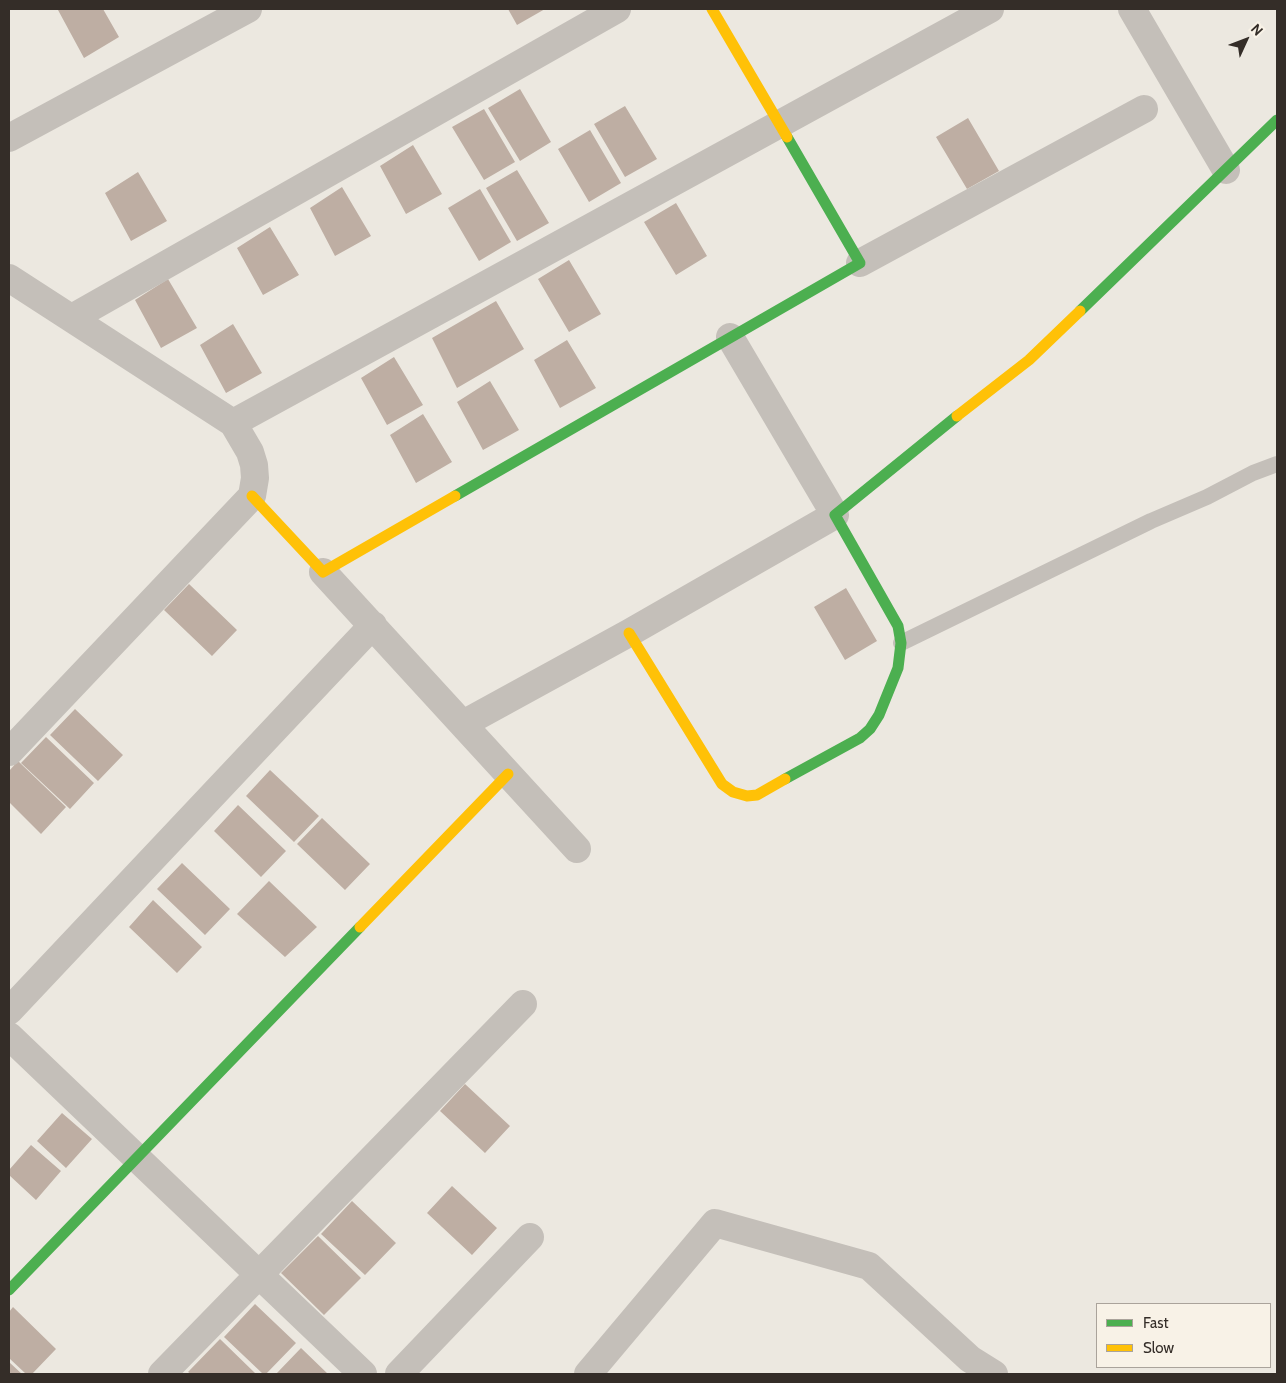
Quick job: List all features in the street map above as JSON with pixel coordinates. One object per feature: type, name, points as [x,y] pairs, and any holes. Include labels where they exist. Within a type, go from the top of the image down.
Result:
[{"type":"street","points":[[9,138],[248,9]]},
{"type":"street","points":[[72,318],[617,9]]},
{"type":"street","points":[[712,9],[860,263]]},
{"type":"street","points":[[233,423],[990,9]]},
{"type":"street","points":[[1132,9],[1226,170]]},
{"type":"street","points":[[323,572],[860,263],[1144,109]]},
{"type":"street","points":[[463,724],[834,515],[1029,360],[1277,120]]},
{"type":"street","points":[[9,278],[233,423],[250,452],[255,478],[252,496],[9,752]]},
{"type":"street","points":[[628,632],[722,784],[733,792],[747,796],[757,796],[860,738],[879,715],[898,668],[901,643],[898,626],[730,337]]},
{"type":"street","points":[[252,496],[373,625],[577,849]]},
{"type":"street","points":[[9,1011],[373,625]]},
{"type":"street","points":[[9,1290],[508,774]]},
{"type":"street","points":[[162,1374],[523,1004]]},
{"type":"street","points":[[9,1036],[363,1374]]},
{"type":"street","points":[[588,1374],[715,1223],[869,1266],[970,1360],[994,1374]]},
{"type":"street","points":[[399,1374],[530,1237]]},
{"type":"lane","points":[[901,643],[1151,521],[1207,497],[1253,472],[1277,464]]},
{"type":"building","points":[[103,9],[119,37],[84,58],[58,10]]},
{"type":"building","points":[[508,9],[545,9],[517,25]]},
{"type":"building","points":[[520,89],[551,142],[520,161],[488,108]]},
{"type":"building","points":[[625,106],[657,159],[625,177],[594,124]]},
{"type":"building","points":[[484,109],[515,162],[484,180],[452,127]]},
{"type":"building","points":[[968,118],[999,171],[967,189],[936,137]]},
{"type":"building","points":[[590,130],[621,183],[589,202],[558,149]]},
{"type":"building","points":[[413,145],[442,194],[406,214],[380,166]]},
{"type":"building","points":[[517,170],[549,223],[517,241],[486,188]]},
{"type":"building","points":[[138,172],[167,221],[131,241],[105,193]]},
{"type":"building","points":[[342,187],[371,236],[335,256],[310,208]]},
{"type":"building","points":[[480,189],[511,242],[479,261],[448,208]]},
{"type":"building","points":[[676,203],[707,256],[676,275],[644,222]]},
{"type":"building","points":[[270,227],[299,275],[263,295],[237,248]]},
{"type":"building","points":[[569,260],[601,314],[569,332],[538,279]]},
{"type":"building","points":[[168,279],[197,328],[161,348],[135,300]]},
{"type":"building","points":[[496,301],[524,349],[457,388],[432,338]]},
{"type":"building","points":[[233,324],[262,373],[226,393],[200,345]]},
{"type":"building","points":[[567,340],[596,388],[560,408],[534,360]]},
{"type":"building","points":[[394,357],[423,405],[387,425],[361,378]]},
{"type":"building","points":[[490,381],[519,430],[483,450],[457,402]]},
{"type":"building","points":[[423,414],[452,462],[416,483],[390,435]]},
{"type":"building","points":[[189,584],[237,630],[212,656],[164,610]]},
{"type":"building","points":[[846,588],[877,641],[845,660],[814,607]]},
{"type":"building","points":[[75,709],[123,755],[98,781],[50,735]]},
{"type":"building","points":[[46,737],[94,783],[70,809],[21,763]]},
{"type":"building","points":[[18,761],[66,807],[41,834],[9,802],[9,771]]},
{"type":"building","points":[[270,770],[319,816],[294,842],[246,796]]},
{"type":"building","points":[[238,805],[286,851],[261,877],[214,831]]},
{"type":"building","points":[[322,818],[370,864],[345,890],[297,844]]},
{"type":"building","points":[[182,863],[230,909],[205,935],[157,889]]},
{"type":"building","points":[[269,881],[317,927],[285,957],[237,914]]},
{"type":"building","points":[[153,900],[202,947],[177,973],[129,927]]},
{"type":"building","points":[[465,1084],[510,1126],[485,1153],[440,1111]]},
{"type":"building","points":[[62,1113],[92,1139],[66,1168],[37,1141]]},
{"type":"building","points":[[31,1145],[61,1171],[36,1200],[9,1175],[9,1170]]},
{"type":"building","points":[[452,1186],[497,1228],[472,1255],[427,1213]]},
{"type":"building","points":[[352,1201],[396,1243],[365,1275],[321,1234]]},
{"type":"building","points":[[318,1236],[361,1278],[324,1315],[281,1273]]},
{"type":"building","points":[[255,1304],[296,1343],[266,1374],[263,1374],[224,1337]]},
{"type":"building","points":[[13,1307],[56,1349],[32,1374],[26,1374],[9,1358],[9,1312]]},
{"type":"building","points":[[220,1339],[256,1374],[191,1374],[188,1372]]},
{"type":"building","points":[[301,1348],[328,1374],[276,1374]]},
{"type":"building","points":[[9,1362],[22,1374],[9,1374]]},
{"type":"traffic: fast","points":[[1080,311],[1277,120]]},
{"type":"traffic: fast","points":[[455,496],[860,263],[787,137]]},
{"type":"traffic: fast","points":[[785,779],[860,738],[870,729],[879,715],[898,668],[901,643],[898,626],[835,515],[957,416]]},
{"type":"traffic: fast","points":[[9,1290],[360,927]]},
{"type":"traffic: slow","points":[[712,9],[787,137]]},
{"type":"traffic: slow","points":[[957,416],[1029,360],[1080,311]]},
{"type":"traffic: slow","points":[[252,496],[323,572],[455,496]]},
{"type":"traffic: slow","points":[[629,633],[722,784],[733,792],[747,796],[757,795],[785,779]]},
{"type":"traffic: slow","points":[[360,927],[508,774]]}]
